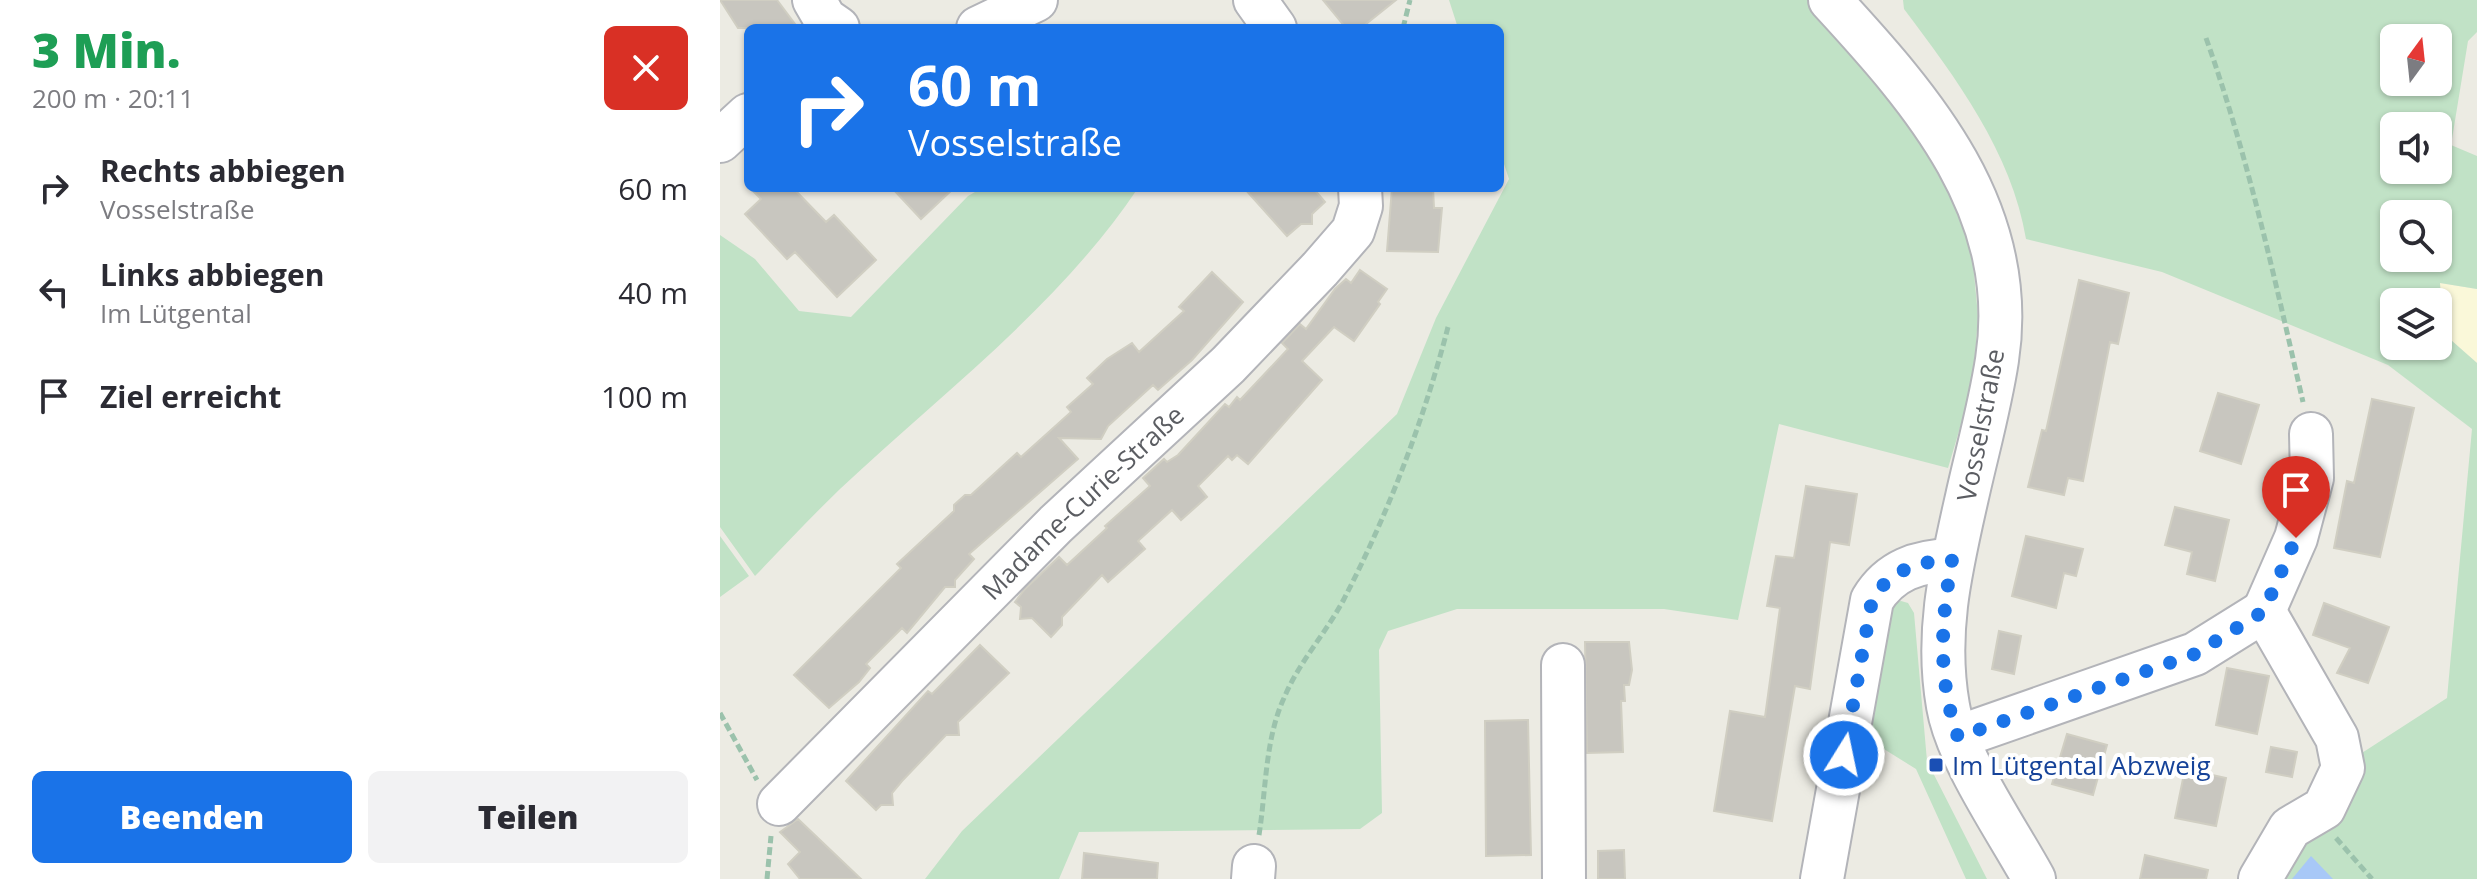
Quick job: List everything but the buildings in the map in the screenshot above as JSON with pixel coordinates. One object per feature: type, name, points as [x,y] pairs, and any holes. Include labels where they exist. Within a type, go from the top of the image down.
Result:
[{"type":"street","points":[[814,0],[825,19],[832,24]]},
{"type":"street","points":[[986,24],[1036,0]]},
{"type":"street","points":[[1255,0],[1272,24]]},
{"type":"street","name":"Vosselstraße","points":[[1830,0],[1925,108],[1954,153],[1978,206],[1993,259],[1999,308],[1997,359],[1952,560],[1941,649],[1948,709],[1958,737],[2034,879]]},
{"type":"street","points":[[720,141],[744,119]]},
{"type":"street","name":"Madame-Curie-Straße","points":[[779,804],[1056,524],[1228,365],[1320,269],[1353,231],[1361,206],[1360,192]]},
{"type":"street","points":[[1958,737],[2195,654],[2264,611],[2296,538],[2312,478],[2311,434]]},
{"type":"street","points":[[1822,879],[1872,600],[1883,580],[1903,570],[1925,561],[1952,560]]},
{"type":"street","points":[[2260,879],[2290,828],[2324,808],[2343,768],[2337,738],[2264,611]]},
{"type":"street","points":[[1563,665],[1564,879]]},
{"type":"path","points":[[1404,24],[1410,0]]},
{"type":"path","points":[[2206,38],[2227,96],[2271,259],[2311,434]]},
{"type":"path","points":[[1254,872],[1273,730],[1283,698],[1343,602],[1386,505],[1433,385],[1448,327]]},
{"type":"path","points":[[720,713],[758,781],[779,804],[770,840],[767,879]]},
{"type":"path","points":[[2324,808],[2330,832],[2372,879]]},
{"type":"shaded area","points":[[2440,283],[2477,289],[2477,363],[2452,341],[2452,288],[2440,288]]},
{"type":"green space","points":[[1449,0],[1809,0],[1922,133],[1959,210],[1972,252],[1978,316],[1973,384],[1948,468],[1779,424],[1738,620],[1664,609],[1457,609],[1388,631],[1379,650],[1382,813],[1360,829],[1079,832],[1059,879],[925,879],[962,831],[1397,414],[1436,318],[1509,179],[1504,164],[1504,24],[1457,24]]},
{"type":"green space","points":[[1903,0],[2477,0],[2477,32],[2468,41],[2452,139],[2452,112],[2380,112],[2380,184],[2452,184],[2452,145],[2477,156],[2477,289],[2440,283],[2440,288],[2380,288],[2380,360],[2452,360],[2452,341],[2477,363],[2477,879],[2271,879],[2351,760],[2447,698],[2472,429],[2388,365],[2162,272],[2026,239],[2019,207],[1995,147],[1943,62],[1904,9]]},
{"type":"green space","points":[[975,192],[1135,192],[1072,272],[1036,310],[840,489],[755,576],[720,527],[720,235],[755,259],[799,311],[851,317]]},
{"type":"green space","points":[[720,536],[749,576],[720,597]]},
{"type":"green space","points":[[1892,603],[1908,603],[1914,613],[1927,761],[1987,879],[1966,879],[1916,769],[1863,736]]},
{"type":"water","points":[[2311,856],[2333,879],[2292,879]]},
{"type":"place","name":"Im Lütgental Abzweig","points":[[1936,765]]},
{"type":"route","points":[[1844,755],[1872,600],[1883,580],[1903,570],[1925,561],[1952,560],[1943,609],[1941,649],[1948,709],[1958,737],[2195,654],[2264,611],[2296,538]]}]
